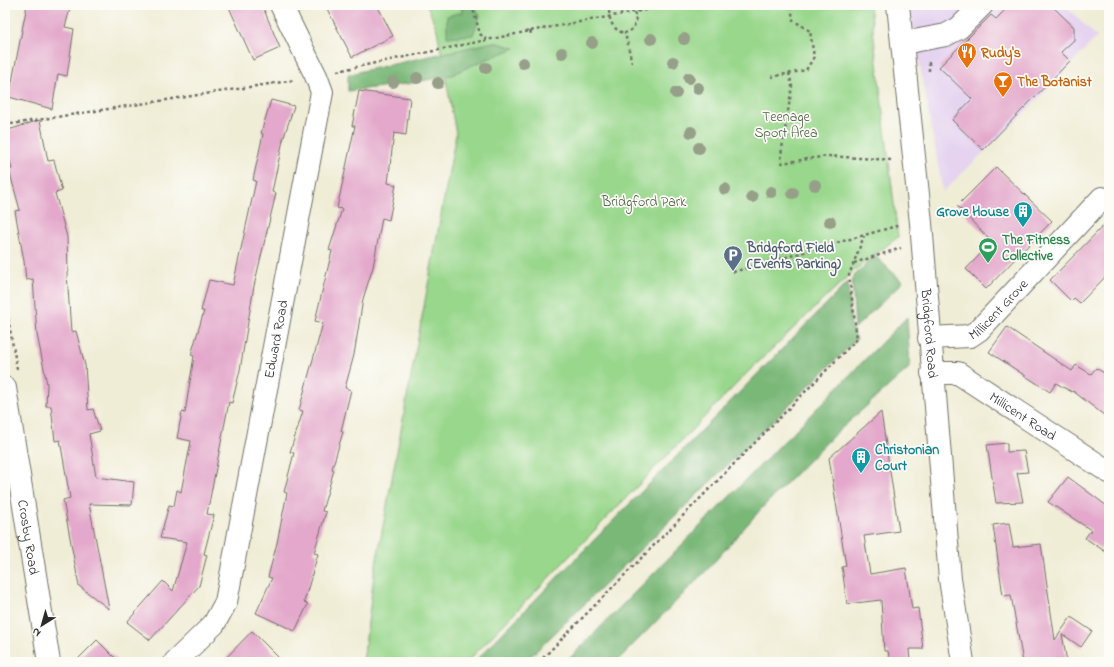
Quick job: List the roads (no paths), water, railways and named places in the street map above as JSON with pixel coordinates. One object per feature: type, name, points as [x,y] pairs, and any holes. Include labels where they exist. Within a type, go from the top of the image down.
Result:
[{"type":"street","name":"Edward Road","points":[[175,662],[214,624],[226,602],[322,92],[316,76],[281,5]]},
{"type":"street","name":"Bridgford Road","points":[[898,5],[921,223],[929,338],[950,579],[963,662]]},
{"type":"street","points":[[903,43],[946,35],[959,28],[982,5]]},
{"type":"street","name":"Millicent Grove","points":[[929,338],[970,336],[979,330],[1102,198]]},
{"type":"street","name":"Millicent Road","points":[[932,373],[958,373],[1109,472]]},
{"type":"street","name":"Crosby Road","points":[[5,388],[49,662]]},
{"type":"place","name":"Rudy's","points":[[967,69]]},
{"type":"place","name":"The Botanist","points":[[1003,98]]},
{"type":"place","name":"Grove House","points":[[1023,228]]},
{"type":"place","name":"The Fitness Collective","points":[[988,264]]},
{"type":"place","name":"Bridgford Field (Events Parking)","points":[[733,272]]},
{"type":"place","name":"Christonian Court","points":[[861,474]]},
{"type":"park label","name":"Teenage Sport Area","points":[[786,124]]},
{"type":"park label","name":"Bridgford Park","points":[[644,201]]}]
